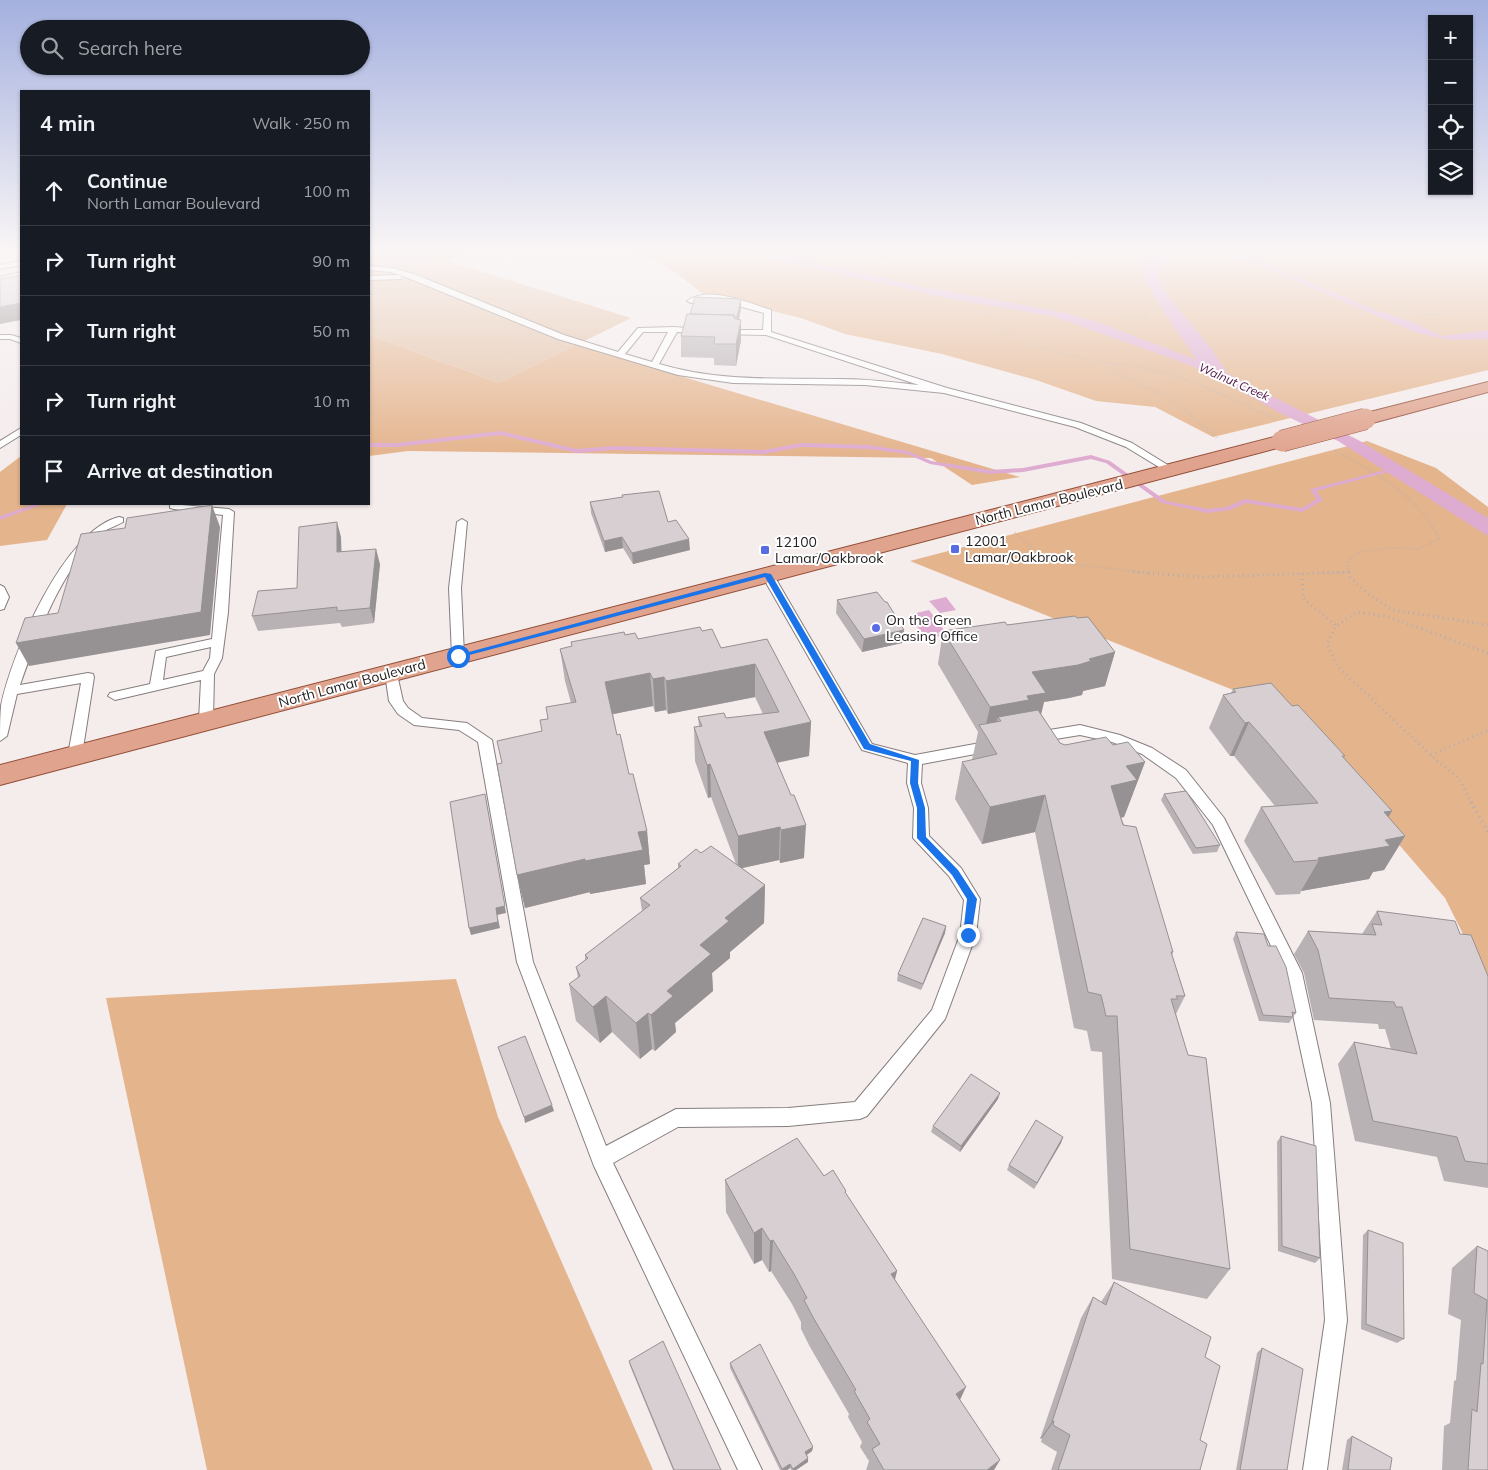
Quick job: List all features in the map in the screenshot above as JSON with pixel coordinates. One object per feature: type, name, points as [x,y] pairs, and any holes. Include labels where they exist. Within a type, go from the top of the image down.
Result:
[{"type":"main road","name":"North Lamar Boulevard","points":[[0,775],[767,574],[1011,523],[1169,471],[1488,387]]},
{"type":"lane","points":[[518,320],[561,337],[683,375],[750,383],[864,382],[944,390]]},
{"type":"lane","points":[[767,334],[768,320]]},
{"type":"lane","points":[[620,355],[641,330],[767,334],[944,390],[1078,425],[1129,445],[1169,471]]},
{"type":"lane","points":[[654,365],[674,330]]},
{"type":"lane","points":[[0,337],[11,337],[20,341]]},
{"type":"lane","points":[[0,445],[20,432]]},
{"type":"lane","points":[[174,506],[229,512],[222,612],[216,642],[216,658],[208,674],[206,721]]},
{"type":"lane","points":[[0,736],[11,691],[32,632],[64,572],[99,530],[119,520]]},
{"type":"lane","points":[[458,656],[455,588],[462,522]]},
{"type":"lane","points":[[767,574],[867,746],[915,760],[1002,744]]},
{"type":"lane","points":[[0,589],[3,597],[0,606]]},
{"type":"lane","points":[[156,685],[160,654],[216,642]]},
{"type":"lane","points":[[391,673],[396,701],[403,711],[419,722],[462,726],[485,740],[525,962],[601,1159],[750,1470]]},
{"type":"lane","points":[[114,696],[208,674]]},
{"type":"lane","points":[[11,691],[88,677],[75,756]]},
{"type":"lane","points":[[1022,740],[1080,730],[1115,738],[1147,751],[1181,774],[1219,822],[1294,973],[1322,1103],[1336,1320],[1315,1470]]},
{"type":"lane","points":[[601,1159],[676,1118],[788,1117],[860,1110],[939,1014],[968,935],[972,899],[955,872],[921,838],[921,808],[914,783],[915,760]]},
{"type":"path","points":[[988,320],[998,330],[1019,339],[1113,365],[1139,367],[1182,378],[1254,407],[1279,420]]},
{"type":"path","points":[[1113,365],[1112,369],[1116,373],[1170,398],[1223,444]]},
{"type":"path","points":[[1329,447],[1418,504],[1433,522],[1439,538],[1418,549],[1389,548],[1360,552],[1347,562],[1350,577],[1368,594],[1394,610],[1434,618],[1488,625]]},
{"type":"path","points":[[1011,523],[1039,553],[1070,564],[1122,571],[1203,577],[1349,572]]},
{"type":"path","points":[[1302,574],[1302,598],[1336,626]]},
{"type":"path","points":[[1488,653],[1389,617],[1357,612],[1336,626],[1327,644],[1338,667],[1431,755],[1458,777],[1488,832]]},
{"type":"path","points":[[1431,755],[1488,730]]},
{"type":"shaded area","points":[[370,320],[628,320],[499,383],[370,335]]},
{"type":"shaded area","points":[[805,320],[1488,320],[1488,370],[1213,437],[1155,407],[1096,401],[1036,380],[942,354],[845,334]]},
{"type":"shaded area","points":[[370,335],[499,383],[576,345],[1020,477],[972,485],[931,458],[408,451],[370,456]]},
{"type":"shaded area","points":[[1367,441],[1436,468],[1488,507],[1488,984],[1445,898],[1283,710],[910,561]]},
{"type":"shaded area","points":[[20,457],[20,505],[66,505],[47,540],[0,546],[0,472]]},
{"type":"shaded area","points":[[456,979],[498,1117],[653,1470],[207,1470],[106,998]]},
{"type":"water","name":"Walnut Creek","points":[[1062,320],[1088,320],[1100,323],[1197,360],[1169,320],[1188,320],[1211,348],[1227,373],[1360,441],[1488,518],[1488,536],[1338,441],[1276,411],[1212,374]]},
{"type":"water","points":[[1386,320],[1405,320],[1441,336],[1488,330],[1488,339],[1451,340],[1417,333]]},
{"type":"water","points":[[946,597],[956,610],[940,613],[929,601]]},
{"type":"water","points":[[929,610],[944,630],[938,633],[940,636],[930,637],[925,635],[908,615]]},
{"type":"building","points":[[685,320],[741,320],[736,344],[714,344],[715,337],[681,336]]},
{"type":"building","points":[[659,491],[668,522],[676,520],[689,539],[632,553],[622,537],[604,541],[590,502],[623,497],[622,495]]},
{"type":"building","points":[[212,505],[201,612],[16,643],[25,618],[58,613],[81,534],[125,528],[127,518]]},
{"type":"building","points":[[337,522],[337,552],[376,549],[370,608],[337,611],[337,607],[252,616],[258,591],[297,588],[299,527]]},
{"type":"building","name":"On the Green Leasing Office","points":[[877,592],[887,602],[904,630],[864,639],[837,600]]},
{"type":"building","points":[[1075,616],[1077,618],[1088,617],[1115,652],[1089,659],[1091,661],[1078,665],[1032,672],[1046,693],[1027,696],[1029,700],[990,707],[943,631],[1005,622],[1007,625]]},
{"type":"building","points":[[700,627],[702,631],[712,629],[721,648],[767,639],[811,722],[764,732],[806,825],[781,830],[780,827],[738,836],[710,764],[707,765],[694,727],[702,726],[698,717],[724,713],[726,718],[779,712],[755,664],[666,681],[664,677],[653,679],[650,673],[605,682],[617,735],[620,734],[629,774],[633,774],[647,831],[638,832],[643,850],[585,861],[585,859],[517,875],[497,764],[502,763],[497,741],[542,731],[540,720],[548,719],[546,707],[576,702],[560,649],[572,646],[571,642],[624,632],[625,635],[635,633],[638,639]]},
{"type":"building","points":[[1271,683],[1292,706],[1298,705],[1345,756],[1342,756],[1392,811],[1384,812],[1405,836],[1385,840],[1390,846],[1318,858],[1319,860],[1294,862],[1261,807],[1318,803],[1249,722],[1245,723],[1223,695],[1236,692],[1233,689]]},
{"type":"building","points":[[1038,710],[1060,743],[1065,745],[1106,737],[1113,745],[1128,742],[1145,762],[1126,766],[1137,780],[1111,786],[1123,825],[1136,827],[1173,952],[1171,952],[1185,996],[1176,996],[1178,999],[1171,999],[1188,1055],[1206,1058],[1230,1269],[1130,1249],[1117,1016],[1106,1016],[1101,995],[1088,992],[1045,795],[990,807],[962,762],[997,754],[979,725],[1001,721],[998,717]]},
{"type":"building","points":[[1186,791],[1220,845],[1196,848],[1164,794]]},
{"type":"building","points":[[485,794],[505,906],[496,908],[498,922],[469,928],[450,802]]},
{"type":"building","points":[[711,846],[765,885],[725,918],[729,921],[700,945],[711,954],[667,991],[673,996],[651,1015],[648,1013],[636,1023],[606,996],[593,1007],[569,984],[580,976],[576,967],[588,958],[585,955],[650,905],[640,898],[681,866],[678,864],[696,849],[701,853]]},
{"type":"building","points":[[1377,911],[1455,921],[1460,934],[1471,935],[1488,976],[1488,1164],[1465,1161],[1457,1137],[1373,1121],[1354,1042],[1417,1054],[1402,1007],[1396,1007],[1394,1002],[1329,998],[1318,950],[1308,931],[1376,935],[1372,924],[1382,925]]},
{"type":"building","points":[[923,918],[946,926],[923,984],[898,974]]},
{"type":"building","points":[[1236,932],[1264,934],[1268,946],[1276,946],[1286,967],[1296,1013],[1292,1012],[1293,1017],[1263,1015]]},
{"type":"building","points":[[525,1036],[552,1105],[524,1117],[498,1047]]},
{"type":"building","points":[[971,1074],[1000,1093],[961,1146],[933,1126]]},
{"type":"building","points":[[1036,1120],[1063,1137],[1037,1183],[1009,1165]]},
{"type":"building","points":[[1281,1136],[1316,1146],[1320,1258],[1282,1246]]},
{"type":"building","points":[[797,1138],[824,1176],[833,1170],[845,1192],[897,1271],[891,1274],[966,1387],[956,1394],[1000,1460],[987,1470],[884,1470],[872,1449],[880,1444],[867,1422],[870,1419],[854,1391],[856,1390],[804,1300],[807,1298],[794,1274],[773,1240],[770,1241],[762,1228],[754,1233],[725,1180]]},
{"type":"building","points":[[1368,1230],[1403,1243],[1404,1339],[1366,1324]]},
{"type":"building","points":[[1477,1246],[1488,1251],[1488,1470],[1468,1470],[1472,1409],[1477,1412],[1481,1363],[1483,1364],[1487,1300],[1474,1293]]},
{"type":"building","points":[[1114,1282],[1211,1337],[1205,1357],[1220,1366],[1200,1440],[1207,1444],[1200,1470],[1058,1470],[1070,1435],[1053,1425],[1054,1421],[1052,1422],[1093,1297],[1106,1305]]},
{"type":"building","points":[[663,1341],[721,1470],[674,1470],[629,1361]]},
{"type":"building","points":[[760,1344],[813,1447],[805,1452],[808,1458],[793,1469],[790,1464],[782,1469],[730,1363]]},
{"type":"building","points":[[1262,1348],[1303,1369],[1287,1470],[1240,1470]]},
{"type":"building","points":[[1352,1436],[1392,1458],[1390,1470],[1348,1470]]},
{"type":"waterway","points":[[370,445],[397,445],[500,433],[577,451],[614,448],[764,452],[801,445],[868,447],[908,453],[930,462],[990,472],[1023,470],[1091,457],[1108,462],[1164,502],[1208,511],[1228,509],[1245,501],[1303,510],[1320,500],[1313,490],[1397,469]]},
{"type":"waterway","points":[[0,518],[37,505]]},
{"type":"place","name":"12001 Lamar/Oakbrook","points":[[955,549]]},
{"type":"place","name":"12100 Lamar/Oakbrook","points":[[765,550]]},
{"type":"place","name":"On the Green Leasing Office","points":[[876,628]]},
{"type":"route","points":[[458,656],[767,574],[867,746],[915,760],[914,783],[921,808],[921,838],[955,872],[972,899],[968,935]]}]
